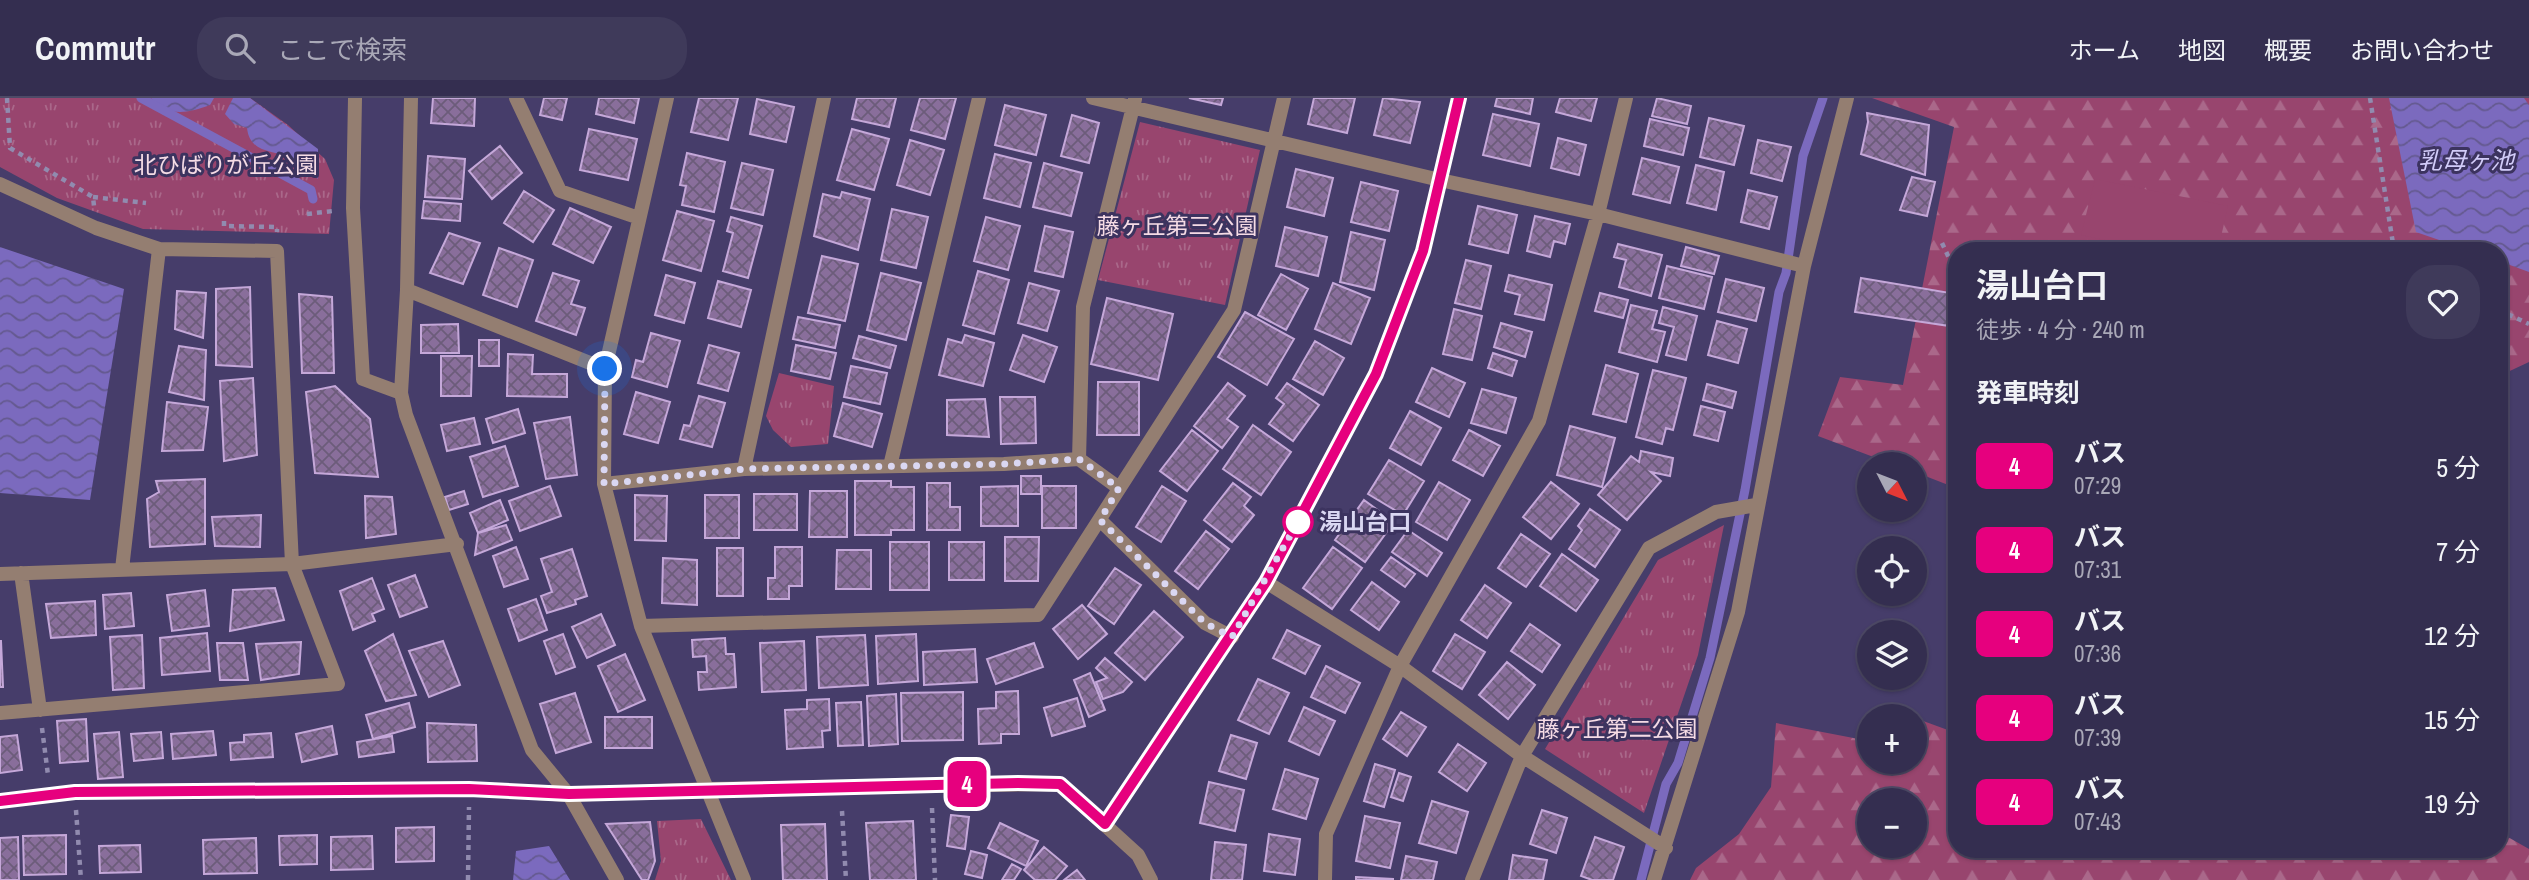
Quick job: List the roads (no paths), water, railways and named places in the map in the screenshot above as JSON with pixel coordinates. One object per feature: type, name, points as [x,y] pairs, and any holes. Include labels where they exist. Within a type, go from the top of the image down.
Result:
[{"type":"street","points":[[355,98],[353,208],[363,379],[398,392]]},
{"type":"street","points":[[411,98],[407,290],[398,392],[533,750],[569,794],[617,880]]},
{"type":"street","points":[[516,98],[560,191],[639,218]]},
{"type":"street","points":[[667,98],[605,369],[604,484],[641,626],[744,880]]},
{"type":"street","points":[[744,469],[824,98]]},
{"type":"street","points":[[890,466],[979,98]]},
{"type":"street","points":[[1093,98],[1134,103],[1273,141],[1598,214],[1803,266]]},
{"type":"street","points":[[641,626],[1038,615],[1234,310],[1284,98]]},
{"type":"street","points":[[1105,824],[1232,637],[1266,582],[1376,374],[1423,251],[1459,98]]},
{"type":"street","points":[[1325,880],[1326,834],[1400,666],[1539,421],[1598,214],[1626,98]]},
{"type":"street","points":[[1654,880],[1738,612],[1803,266],[1847,98]]},
{"type":"street","points":[[1079,459],[1083,307],[1134,103]]},
{"type":"street","points":[[0,184],[96,228],[159,249],[277,251],[292,564],[338,684],[0,713]]},
{"type":"street","points":[[122,569],[159,249]]},
{"type":"street","points":[[407,290],[605,369]]},
{"type":"street","points":[[604,484],[744,469],[1079,459],[1119,488]]},
{"type":"street","points":[[1472,880],[1522,756],[1649,548],[1722,510],[1756,505]]},
{"type":"street","points":[[1100,520],[1205,623],[1232,637]]},
{"type":"street","points":[[0,574],[292,564],[457,544]]},
{"type":"street","points":[[21,573],[40,710]]},
{"type":"street","points":[[1266,582],[1400,666],[1522,756],[1666,848]]},
{"type":"street","points":[[0,801],[75,792],[469,789],[569,794],[707,789],[1060,784],[1138,855],[1151,880]]},
{"type":"water","points":[[151,98],[214,98],[210,105],[179,112],[165,109]]},
{"type":"water","points":[[233,98],[250,98],[318,149],[318,179],[295,160],[264,150],[253,143],[247,128],[234,124],[225,114]]},
{"type":"water","name":"乳母ヶ池","points":[[2389,98],[2524,98],[2529,105],[2529,272],[2508,264],[2508,242],[2445,242],[2416,232]]},
{"type":"water","points":[[0,247],[124,289],[90,500],[0,493]]},
{"type":"water","points":[[549,846],[570,880],[513,880],[516,851]]},
{"type":"waterway","points":[[141,98],[311,190],[313,199]]},
{"type":"waterway","points":[[1641,880],[1666,784],[1678,763],[1710,658],[1745,490],[1779,292],[1786,273],[1803,156],[1823,98]]},
{"type":"place","name":"湯山台口","points":[[1298,522]]},
{"type":"park label","name":"北ひばりが丘公園","points":[[226,165]]},
{"type":"park label","name":"藤ヶ丘第三公園","points":[[1177,226]]},
{"type":"park label","name":"藤ヶ丘第二公園","points":[[1617,729]]}]
